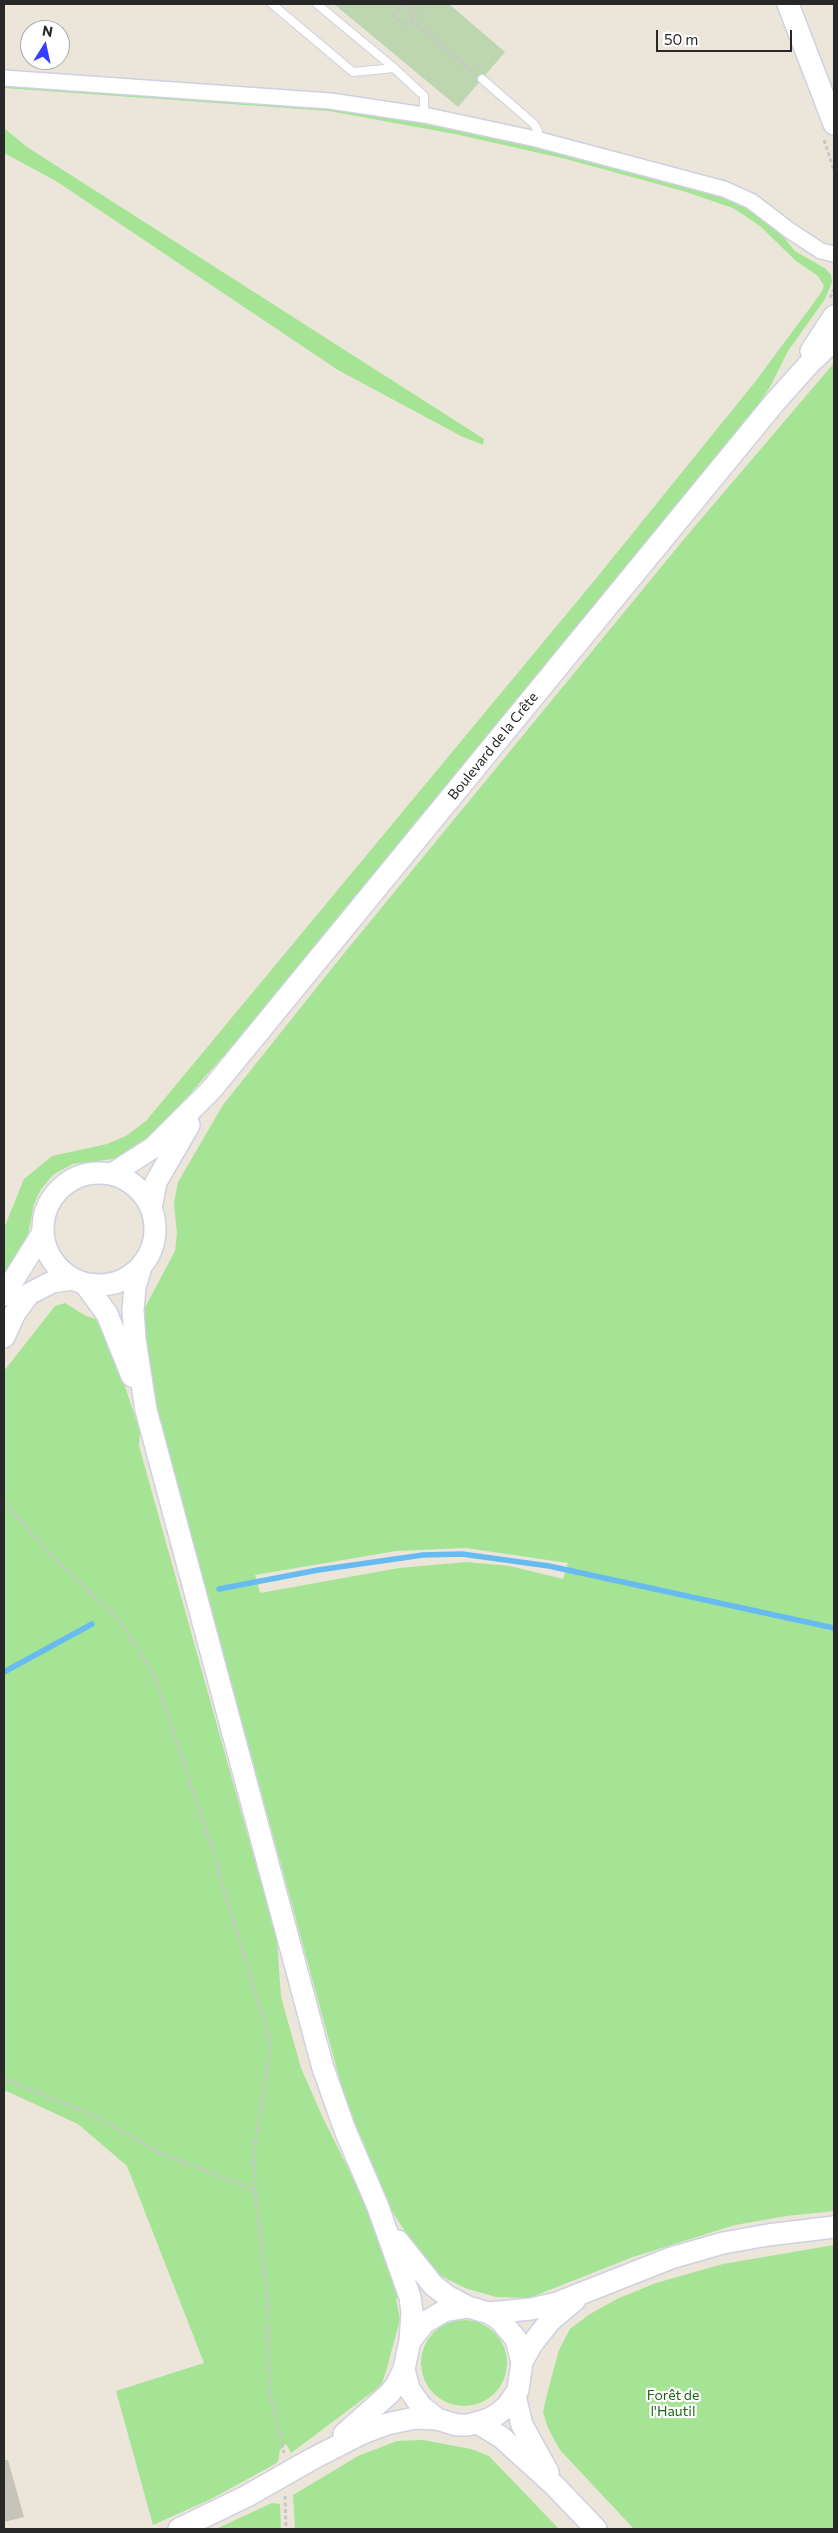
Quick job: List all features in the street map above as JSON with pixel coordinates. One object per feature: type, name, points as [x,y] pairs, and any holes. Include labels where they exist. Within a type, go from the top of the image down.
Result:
[{"type":"main road","points":[[788,4],[829,131]]},
{"type":"main road","name":"Boulevard de la Crête","points":[[775,402],[834,316]]},
{"type":"main road","name":"Boulevard de la Crête","points":[[112,1174],[154,1147],[211,1090],[775,402],[810,362],[834,340]]},
{"type":"main road","name":"Boulevard de la Crête","points":[[151,1208],[156,1182],[163,1166],[211,1090]]},
{"type":"main road","points":[[4,1295],[42,1234],[47,1205],[66,1183],[92,1173],[112,1174],[135,1186],[151,1208],[154,1220],[153,1245],[141,1266],[135,1287],[133,1310],[135,1340],[146,1410],[323,2068],[344,2130],[378,2207],[410,2297],[412,2312],[410,2341],[404,2369],[397,2384],[376,2407],[312,2459]]},
{"type":"main road","points":[[42,1234],[52,1260],[63,1273],[79,1282],[107,1314],[146,1410]]},
{"type":"main road","points":[[4,1336],[15,1313],[29,1294],[52,1282],[110,1285],[127,1278],[141,1266]]},
{"type":"main road","points":[[179,2529],[284,2476],[312,2459],[363,2433],[386,2424],[415,2418],[437,2419],[457,2425],[478,2423],[499,2413],[515,2396],[522,2377],[522,2362],[516,2338],[500,2320],[489,2313],[468,2307],[447,2296],[422,2274],[400,2245],[378,2207]]},
{"type":"main road","points":[[489,2313],[531,2309],[582,2294],[653,2264],[696,2250],[768,2235],[834,2227]]},
{"type":"main road","points":[[522,2362],[532,2344],[550,2322],[582,2294]]},
{"type":"main road","points":[[410,2341],[433,2315],[456,2308],[468,2307]]},
{"type":"main road","points":[[404,2369],[414,2398],[437,2419]]},
{"type":"main road","points":[[515,2396],[522,2424],[555,2486]]},
{"type":"main road","points":[[478,2423],[501,2437],[555,2486],[596,2529]]},
{"type":"street","points":[[4,78],[293,98],[424,115],[536,139],[724,189],[751,200],[789,230],[821,251],[834,254]]},
{"type":"lane","points":[[272,4],[353,72],[394,68]]},
{"type":"lane","points":[[317,4],[394,68],[424,96],[424,115]]},
{"type":"lane","points":[[482,79],[534,124],[538,131],[536,139]]},
{"type":"path","points":[[393,4],[398,8]]},
{"type":"path","points":[[404,4],[416,13],[405,26],[393,15],[404,4]]},
{"type":"path","points":[[411,19],[482,79]]},
{"type":"path","points":[[829,131],[834,170]]},
{"type":"path","points":[[4,1502],[50,1554],[118,1619],[154,1674],[210,1843],[271,2044],[254,2152],[255,2190],[268,2305],[269,2390],[284,2476],[286,2529]]},
{"type":"path","points":[[4,2079],[95,2116],[160,2153],[255,2190]]},
{"type":"green space","points":[[334,4],[449,4],[505,52],[458,107]]},
{"type":"green space","points":[[4,84],[73,91],[283,102],[378,114],[541,148],[719,193],[767,217],[795,251],[826,269],[831,275],[832,282],[825,299],[788,351],[770,387],[754,411],[227,1052],[149,1140],[121,1158],[73,1164],[54,1174],[41,1189],[34,1204],[27,1240],[4,1276],[4,1228],[24,1179],[52,1156],[107,1144],[126,1136],[146,1121],[594,581],[755,382],[821,293],[824,286],[818,276],[796,261],[760,226],[733,208],[683,191],[566,159],[455,134],[329,111],[4,88]]},
{"type":"green space","points":[[4,128],[27,147],[484,439],[483,445],[461,436],[338,370],[56,181],[4,153]]},
{"type":"green space","points":[[834,363],[834,2211],[786,2216],[735,2225],[633,2257],[529,2298],[496,2297],[465,2288],[441,2276],[434,2277],[392,2211],[345,2099],[158,1414],[146,1366],[140,1317],[175,1251],[177,1234],[174,1203],[178,1182],[223,1105],[337,962],[685,538]],"holes":[[[466,1548],[568,1563],[563,1579],[510,1566],[466,1562],[399,1568],[260,1593],[255,1575],[396,1551]]]},
{"type":"green space","points":[[65,1303],[86,1316],[103,1321],[140,1431],[139,1446],[277,1940],[281,1997],[301,2068],[323,2118],[357,2186],[393,2272],[400,2297],[396,2299],[400,2319],[387,2368],[382,2383],[375,2390],[291,2453],[286,2444],[280,2450],[278,2461],[275,2464],[211,2499],[153,2525],[116,2391],[204,2363],[127,2166],[78,2124],[4,2090],[4,1371],[55,1306]]},
{"type":"green space","name":"Forêt de l'Hautil","points":[[834,2245],[834,2529],[634,2529],[560,2450],[548,2428],[543,2412],[547,2394],[559,2350],[570,2329],[590,2314],[617,2299],[656,2283],[723,2264]]},
{"type":"green space","points":[[464,2320],[480,2324],[494,2333],[503,2347],[507,2363],[503,2379],[494,2393],[480,2402],[464,2406],[448,2402],[434,2393],[425,2379],[421,2363],[425,2347],[434,2333],[448,2324]]},
{"type":"green space","points":[[423,2440],[471,2449],[489,2456],[559,2529],[295,2529],[293,2495],[358,2456],[397,2441]]},
{"type":"green space","points":[[272,2503],[280,2504],[281,2529],[216,2529]]},
{"type":"building","points":[[4,2460],[8,2460],[24,2517],[4,2522]]},
{"type":"waterway","points":[[219,1589],[318,1570],[423,1555],[462,1554],[549,1566],[834,1628]]},
{"type":"waterway","points":[[4,1672],[92,1624]]}]
